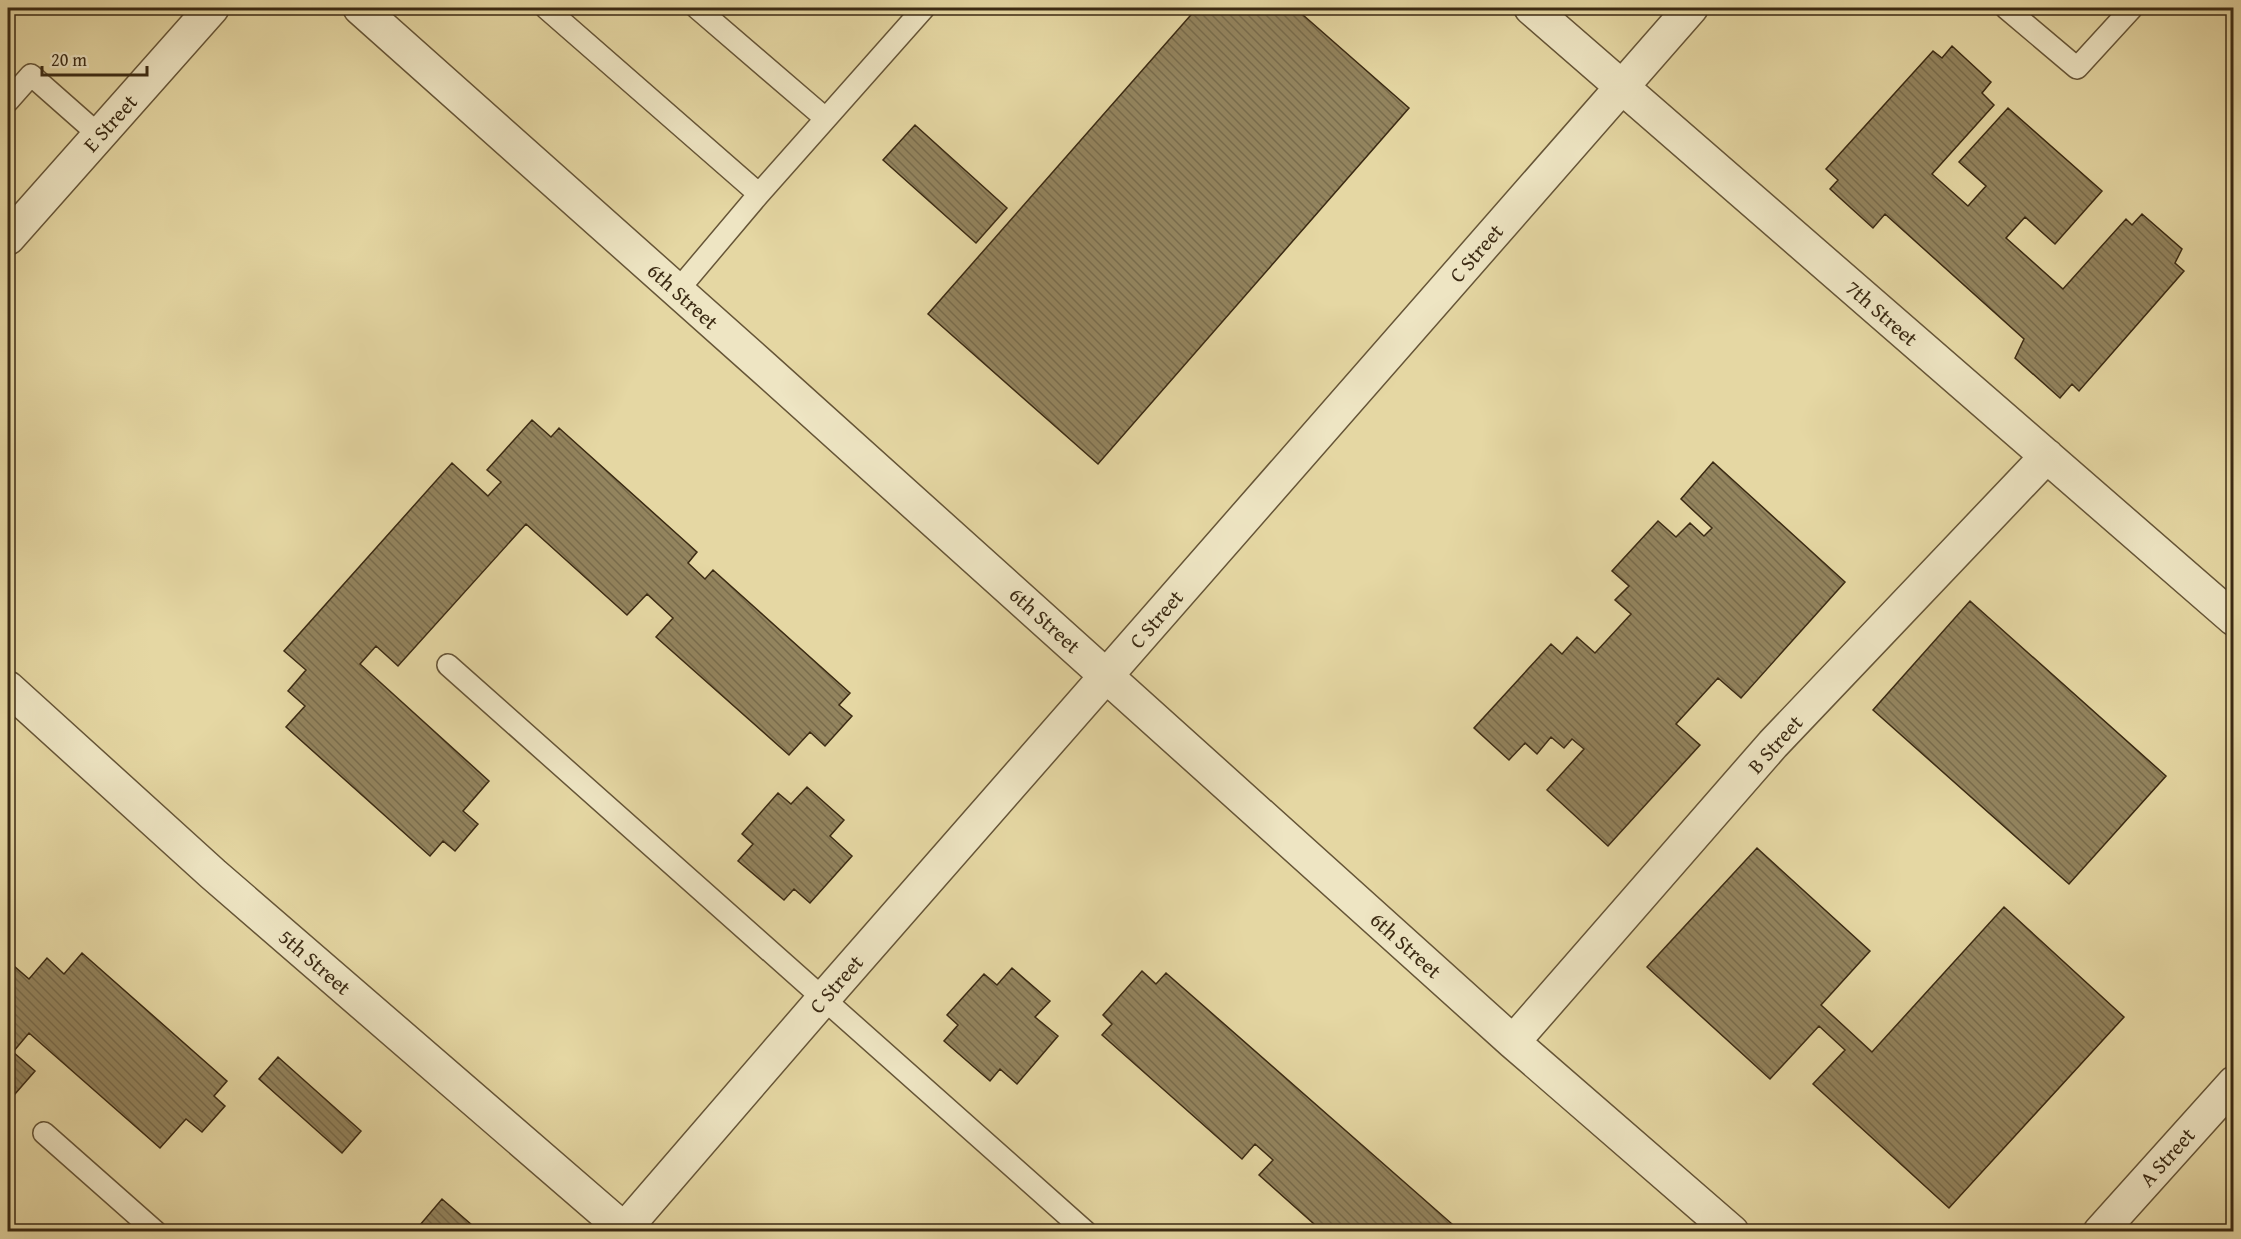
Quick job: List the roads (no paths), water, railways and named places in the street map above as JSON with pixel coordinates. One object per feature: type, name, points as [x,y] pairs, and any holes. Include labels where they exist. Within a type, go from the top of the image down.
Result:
[{"type":"street","name":"E Street","points":[[8,238],[212,8]]},
{"type":"street","name":"6th Street","points":[[360,8],[678,290],[1513,1042],[1732,1232]]},
{"type":"street","name":"7th Street","points":[[1531,8],[2234,619]]},
{"type":"street","name":"C Street","points":[[624,1231],[824,998],[1691,8]]},
{"type":"street","name":"B Street","points":[[1513,1042],[1773,744],[2047,456]]},
{"type":"street","name":"5th Street","points":[[8,688],[213,874],[624,1231]]},
{"type":"street","name":"A Street","points":[[2100,1232],[2234,1083]]},
{"type":"lane","points":[[546,8],[759,194]]},
{"type":"lane","points":[[697,8],[825,118]]},
{"type":"lane","points":[[678,290],[825,118],[924,8]]},
{"type":"lane","points":[[2006,8],[2077,68],[2132,8]]},
{"type":"lane","points":[[8,101],[31,75],[99,135]]},
{"type":"lane","points":[[448,665],[1086,1232]]},
{"type":"lane","points":[[44,1133],[156,1232]]}]
